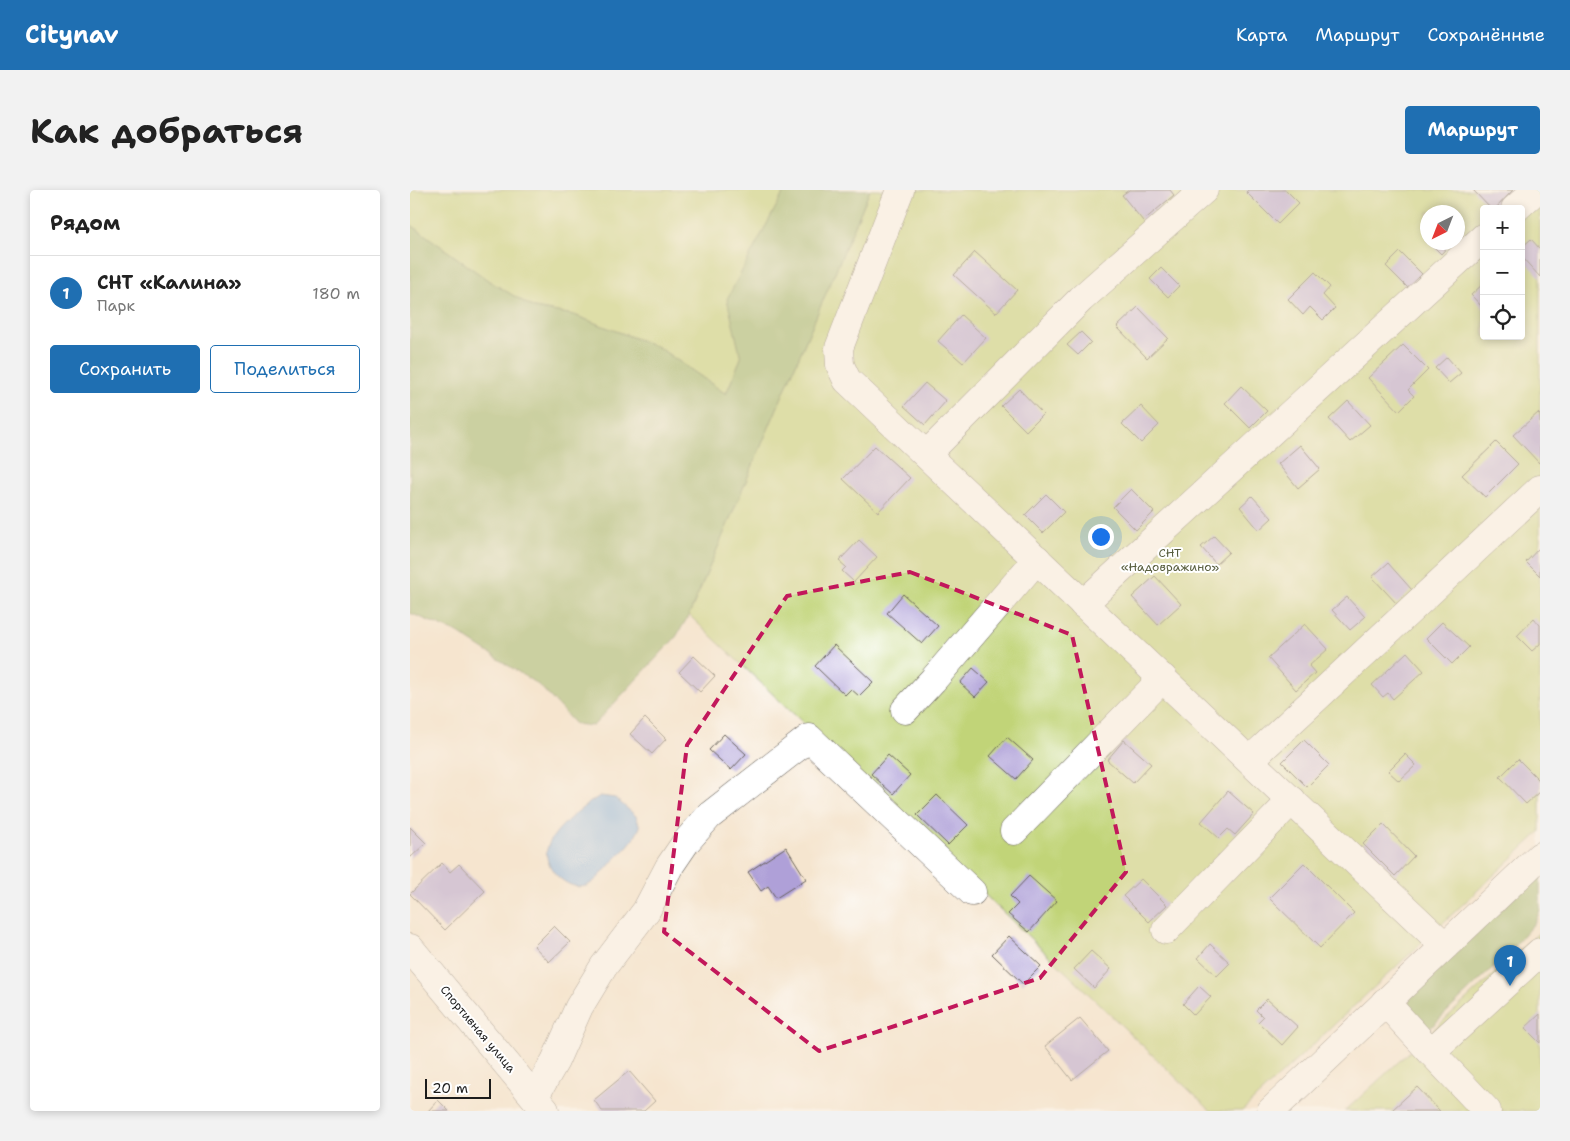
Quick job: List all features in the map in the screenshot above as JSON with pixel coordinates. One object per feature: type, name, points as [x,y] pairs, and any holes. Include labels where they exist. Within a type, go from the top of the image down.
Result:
[{"type":"street","points":[[900,190],[839,348],[840,365],[847,380],[1445,946]]},
{"type":"street","points":[[927,454],[1081,299],[1204,190]]},
{"type":"street","points":[[1519,205],[1536,190]]},
{"type":"street","points":[[1084,604],[1480,242]]},
{"type":"street","points":[[1250,760],[1540,489]]},
{"type":"street","points":[[906,710],[1037,559]]},
{"type":"street","points":[[1014,832],[1163,678]]},
{"type":"street","points":[[540,1104],[555,1061],[579,1007],[604,966],[646,911],[669,867],[686,842],[709,816],[809,738],[972,892]]},
{"type":"street","points":[[1166,930],[1292,800]]},
{"type":"street","points":[[1273,1110],[1540,856]]},
{"type":"street","name":"Спортивная улица","points":[[410,948],[540,1104]]},
{"type":"street","points":[[1431,1052],[1540,952]]},
{"type":"street","points":[[1385,1002],[1487,1111]]},
{"type":"highlighted area","points":[[910,572],[1072,635],[1126,872],[1040,978],[819,1051],[664,932],[687,745],[787,596]]},
{"type":"green space","points":[[410,190],[785,190],[728,299],[741,358],[726,394],[658,347],[574,315],[534,308],[489,281],[410,224]]},
{"type":"green space","points":[[785,190],[870,190],[689,615],[676,637],[593,726],[575,724],[540,686],[458,633],[410,613],[410,224],[489,281],[534,308],[574,315],[658,347],[726,394],[741,358],[727,299]]},
{"type":"green space","name":"СНТ «Надовражино»","points":[[870,190],[1540,190],[1540,832],[1242,1111],[1211,1111],[689,615]]},
{"type":"green space","points":[[1540,873],[1540,910],[1535,922],[1509,952],[1426,1032],[1408,1015],[1408,1002],[1415,991]]},
{"type":"green space","points":[[1540,932],[1540,1111],[1345,1111]]},
{"type":"water","points":[[600,796],[615,798],[636,816],[640,827],[629,845],[594,881],[586,886],[571,885],[551,869],[548,861],[548,846],[563,825],[578,811]]},
{"type":"building","points":[[1129,190],[1170,190],[1174,195],[1143,221],[1122,195]]},
{"type":"building","points":[[1248,190],[1286,190],[1299,203],[1278,224],[1246,192]]},
{"type":"building","points":[[1473,190],[1513,190],[1499,205],[1487,205]]},
{"type":"building","points":[[1531,239],[1540,249],[1540,277],[1525,260],[1525,244]]},
{"type":"building","points":[[975,252],[1017,290],[996,313],[954,275]]},
{"type":"building","points":[[1400,252],[1422,274],[1408,288],[1386,266]]},
{"type":"building","points":[[1161,268],[1179,286],[1168,297],[1150,279]]},
{"type":"building","points":[[1315,272],[1330,287],[1323,295],[1335,308],[1323,320],[1310,307],[1303,315],[1288,299]]},
{"type":"building","points":[[1480,287],[1480,305],[1471,295]]},
{"type":"building","points":[[1138,307],[1168,338],[1147,358],[1117,327]]},
{"type":"building","points":[[961,315],[986,338],[963,363],[938,341]]},
{"type":"building","points":[[1081,332],[1091,342],[1078,355],[1067,345]]},
{"type":"building","points":[[1403,345],[1428,370],[1408,390],[1414,396],[1399,411],[1368,378]]},
{"type":"building","points":[[1447,357],[1461,373],[1449,383],[1435,368]]},
{"type":"building","points":[[925,383],[946,401],[925,425],[904,406]]},
{"type":"building","points":[[1241,386],[1267,411],[1250,428],[1225,403]]},
{"type":"building","points":[[1019,389],[1043,414],[1026,431],[1001,406]]},
{"type":"building","points":[[1348,401],[1370,425],[1350,442],[1329,419]]},
{"type":"building","points":[[1141,406],[1159,425],[1141,443],[1122,424]]},
{"type":"building","points":[[1538,413],[1540,415],[1539,463],[1513,435]]},
{"type":"building","points":[[1496,442],[1518,464],[1485,497],[1462,475]]},
{"type":"building","points":[[1300,445],[1320,469],[1298,488],[1278,464]]},
{"type":"building","points":[[875,446],[910,478],[878,512],[843,479]]},
{"type":"building","points":[[1131,489],[1154,512],[1136,530],[1113,507]]},
{"type":"building","points":[[1046,494],[1064,512],[1043,533],[1025,515]]},
{"type":"building","points":[[1252,496],[1272,518],[1259,530],[1240,507]]},
{"type":"building","points":[[1214,536],[1229,552],[1216,564],[1201,547]]},
{"type":"building","points":[[859,540],[877,557],[854,582],[842,571],[846,567],[839,561]]},
{"type":"building","points":[[1540,547],[1540,576],[1526,562]]},
{"type":"building","points":[[1388,563],[1412,590],[1397,604],[1372,577]]},
{"type":"building","points":[[1155,576],[1181,604],[1158,625],[1132,597]]},
{"type":"building","points":[[903,594],[938,626],[922,644],[887,613]]},
{"type":"building","points":[[1347,597],[1365,617],[1350,630],[1332,610]]},
{"type":"building","points":[[1534,618],[1540,625],[1540,644],[1532,651],[1517,636]]},
{"type":"building","points":[[1442,622],[1469,647],[1452,664],[1426,638]]},
{"type":"building","points":[[1305,624],[1328,649],[1309,666],[1315,673],[1296,690],[1268,658]]},
{"type":"building","points":[[834,645],[873,682],[859,696],[851,689],[845,695],[815,666]]},
{"type":"building","points":[[1407,652],[1424,671],[1393,699],[1388,693],[1383,697],[1372,685]]},
{"type":"building","points":[[694,656],[715,676],[700,692],[679,672]]},
{"type":"building","points":[[973,668],[989,682],[975,697],[960,683]]},
{"type":"building","points":[[645,718],[666,739],[652,754],[630,734]]},
{"type":"building","points":[[724,734],[746,754],[731,770],[709,750]]},
{"type":"building","points":[[1007,737],[1033,760],[1016,779],[990,756]]},
{"type":"building","points":[[1124,740],[1151,764],[1133,783],[1107,760]]},
{"type":"building","points":[[1304,740],[1329,765],[1307,787],[1282,762]]},
{"type":"building","points":[[1405,754],[1416,765],[1399,781],[1388,771]]},
{"type":"building","points":[[888,755],[910,775],[893,794],[871,774]]},
{"type":"building","points":[[1518,759],[1540,781],[1540,791],[1526,804],[1500,777]]},
{"type":"building","points":[[1228,791],[1254,814],[1235,835],[1228,829],[1219,838],[1201,822]]},
{"type":"building","points":[[937,795],[968,825],[948,845],[917,815]]},
{"type":"building","points":[[1383,824],[1414,856],[1395,876],[1363,844]]},
{"type":"building","points":[[410,827],[426,843],[410,858]]},
{"type":"building","points":[[786,847],[806,879],[776,898],[768,886],[761,891],[748,872]]},
{"type":"building","points":[[442,863],[450,872],[459,864],[485,891],[445,930],[410,894]]},
{"type":"building","points":[[1304,863],[1354,913],[1320,948],[1269,898]]},
{"type":"building","points":[[1029,876],[1057,901],[1029,932],[1008,914],[1018,904],[1010,896]]},
{"type":"building","points":[[1141,879],[1167,905],[1149,922],[1123,896]]},
{"type":"building","points":[[554,926],[570,942],[549,962],[534,946]]},
{"type":"building","points":[[1009,936],[1041,966],[1023,984],[992,954]]},
{"type":"building","points":[[1210,944],[1230,963],[1217,976],[1198,958]]},
{"type":"building","points":[[1091,951],[1111,969],[1094,988],[1074,969]]},
{"type":"building","points":[[1199,986],[1211,997],[1194,1015],[1183,1004]]},
{"type":"building","points":[[1267,999],[1298,1027],[1282,1045],[1258,1022],[1263,1017],[1256,1010]]},
{"type":"building","points":[[1540,1014],[1540,1043],[1525,1028]]},
{"type":"building","points":[[1080,1018],[1108,1051],[1072,1080],[1045,1046]]},
{"type":"building","points":[[629,1071],[655,1101],[644,1111],[602,1111],[594,1100]]},
{"type":"building","points":[[1417,1087],[1440,1111],[1392,1110]]},
{"type":"building","points":[[438,1100],[449,1111],[428,1111]]},
{"type":"place","name":"СНТ «Калина»","points":[[1510,986]]}]
